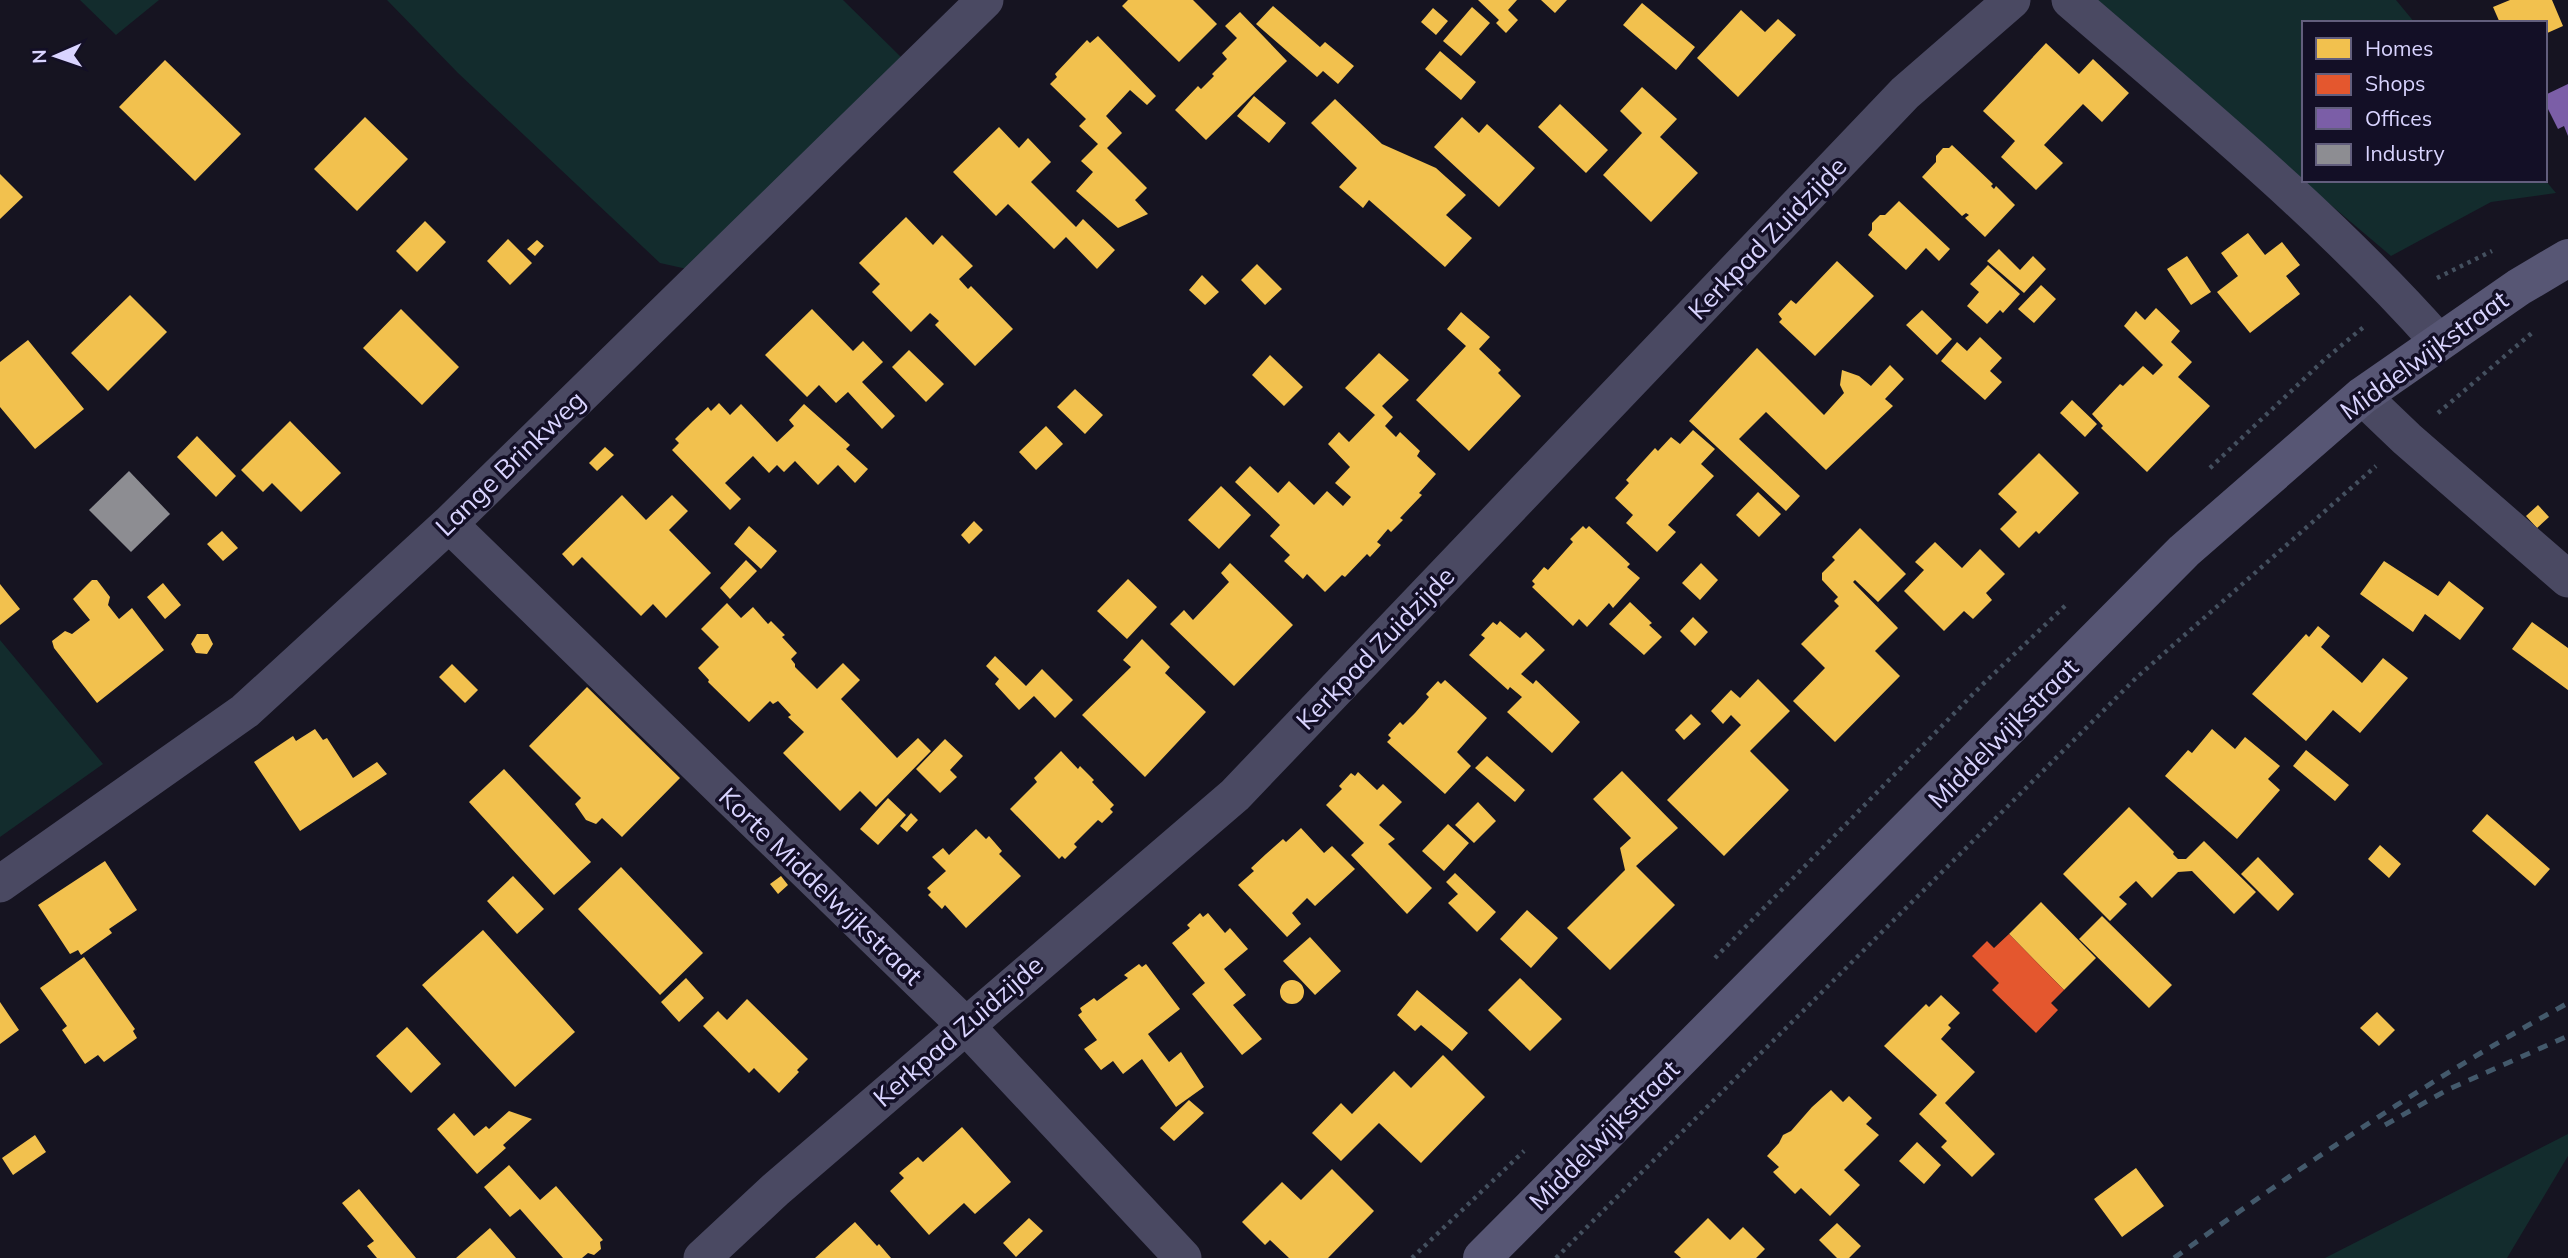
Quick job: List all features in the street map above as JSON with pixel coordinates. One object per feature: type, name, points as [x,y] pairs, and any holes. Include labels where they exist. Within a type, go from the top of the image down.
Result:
[{"type":"main road","name":"Middelwijkstraat","points":[[1482,1258],[2184,551],[2362,396],[2438,341],[2568,258]]},
{"type":"street","name":"Lange Brinkweg","points":[[0,884],[245,711],[449,524],[985,0]]},
{"type":"street","name":"Kerkpad Zuidzijde","points":[[702,1258],[775,1190],[1235,795],[1905,93],[2012,0]]},
{"type":"street","points":[[2070,0],[2274,177],[2400,298],[2438,341]]},
{"type":"street","points":[[2362,396],[2407,439],[2568,579]]},
{"type":"street","name":"Korte Middelwijkstraat","points":[[449,524],[965,1025],[1183,1258]]},
{"type":"path","name":"Middelwijkstraat","points":[[1556,1258],[2136,678],[2407,439],[2538,328]]},
{"type":"green space","points":[[80,0],[159,0],[116,35]]},
{"type":"green space","points":[[387,0],[843,0],[905,61],[687,269],[660,263],[458,73]]},
{"type":"green space","points":[[2089,0],[2396,0],[2413,21],[2302,21],[2302,181]]},
{"type":"green space","points":[[2304,182],[2547,182],[2556,193],[2491,202],[2391,256]]},
{"type":"green space","points":[[0,640],[103,764],[0,837]]},
{"type":"green space","points":[[2568,1134],[2568,1156],[2507,1258],[2325,1258]]},
{"type":"building: Homes","points":[[1128,0],[1193,0],[1217,24],[1179,62],[1122,6]]},
{"type":"building: Homes","points":[[1478,0],[1517,0],[1508,10],[1518,20],[1506,33],[1496,23],[1499,20]]},
{"type":"building: Homes","points":[[1541,0],[1567,0],[1555,13]]},
{"type":"building: Homes","points":[[2510,0],[2552,0],[2563,26],[2547,33],[2547,21],[2499,21],[2493,7]]},
{"type":"building: Homes","points":[[1642,3],[1695,47],[1676,70],[1623,25]]},
{"type":"building: Homes","points":[[1273,6],[1320,47],[1325,42],[1354,66],[1338,84],[1323,71],[1317,77],[1256,24]]},
{"type":"building: Homes","points":[[1472,7],[1490,23],[1461,56],[1443,41]]},
{"type":"building: Homes","points":[[1433,8],[1448,21],[1436,35],[1421,22]]},
{"type":"building: Homes","points":[[1741,10],[1765,32],[1778,19],[1796,35],[1738,97],[1697,58]]},
{"type":"building: Homes","points":[[1240,12],[1287,61],[1206,140],[1175,110],[1198,86],[1201,89],[1227,59],[1222,53],[1237,38],[1225,26]]},
{"type":"building: Homes","points":[[1098,36],[1156,96],[1147,105],[1130,90],[1106,116],[1122,133],[1107,148],[1147,188],[1135,200],[1148,214],[1118,228],[1076,191],[1093,172],[1081,161],[1098,144],[1079,126],[1086,119],[1050,84],[1057,77],[1055,74],[1087,40],[1090,43]]},
{"type":"building: Homes","points":[[2046,43],[2079,74],[2093,59],[2129,93],[2102,122],[2083,104],[2044,145],[2063,163],[2036,190],[2001,157],[2015,141],[1983,111]]},
{"type":"building: Homes","points":[[1440,51],[1476,82],[1461,100],[1425,69]]},
{"type":"building: Homes","points":[[165,60],[241,134],[195,181],[119,107]]},
{"type":"building: Homes","points":[[1642,87],[1677,119],[1660,137],[1698,173],[1651,222],[1603,175],[1642,133],[1620,111]]},
{"type":"building: Homes","points":[[1254,96],[1286,123],[1269,143],[1237,116]]},
{"type":"building: Homes","points":[[1335,99],[1382,144],[1436,168],[1466,195],[1446,215],[1472,238],[1445,267],[1369,200],[1363,208],[1339,187],[1357,168],[1311,123]]},
{"type":"building: Homes","points":[[1560,104],[1608,150],[1586,173],[1538,127]]},
{"type":"building: Homes","points":[[365,117],[408,159],[357,211],[314,169]]},
{"type":"building: Homes","points":[[1462,117],[1479,133],[1487,124],[1535,168],[1499,207],[1434,147]]},
{"type":"building: Homes","points":[[999,127],[1019,148],[1028,138],[1051,162],[1031,182],[1076,227],[1083,219],[1115,250],[1097,269],[1066,237],[1054,249],[1008,204],[996,216],[953,172]]},
{"type":"building: Homes","points":[[1952,145],[1993,184],[1991,186],[1994,189],[1996,186],[2015,205],[1985,237],[1965,218],[1969,215],[1966,213],[1962,216],[1922,177],[1936,162],[1936,156],[1943,148]]},
{"type":"building: Homes","points":[[0,174],[23,197],[0,219]]},
{"type":"building: Homes","points":[[1899,201],[1950,249],[1939,261],[1926,248],[1906,270],[1868,235],[1872,230],[1872,223]]},
{"type":"building: Homes","points":[[906,217],[933,245],[942,235],[973,266],[959,279],[968,289],[971,286],[1013,329],[975,366],[935,325],[939,321],[930,313],[911,332],[872,292],[880,284],[859,263]]},
{"type":"building: Homes","points":[[425,221],[446,242],[417,272],[396,251]]},
{"type":"building: Homes","points":[[2248,233],[2265,255],[2282,242],[2300,265],[2286,276],[2300,294],[2250,333],[2217,292],[2238,276],[2221,253]]},
{"type":"building: Homes","points":[[508,239],[532,263],[510,285],[487,261]]},
{"type":"building: Homes","points":[[537,240],[544,246],[535,256],[527,249]]},
{"type":"building: Homes","points":[[1999,249],[2020,270],[2033,256],[2046,269],[2024,293],[1987,261]]},
{"type":"building: Homes","points":[[2187,256],[2211,292],[2191,305],[2167,269]]},
{"type":"building: Homes","points":[[1837,261],[1874,296],[1815,356],[1779,322],[1782,319],[1778,314],[1791,300],[1796,304]]},
{"type":"building: Homes","points":[[1257,264],[1282,289],[1265,305],[1241,280]]},
{"type":"building: Homes","points":[[1988,265],[2020,294],[2003,313],[2000,310],[1987,324],[1967,306],[1979,292],[1970,284]]},
{"type":"building: Homes","points":[[1202,275],[1219,292],[1205,305],[1189,290]]},
{"type":"building: Homes","points":[[2041,285],[2056,299],[2034,323],[2018,309]]},
{"type":"building: Homes","points":[[130,295],[167,332],[108,391],[71,353]]},
{"type":"building: Homes","points":[[2156,308],[2180,331],[2171,342],[2192,362],[2178,377],[2210,406],[2147,472],[2101,428],[2103,426],[2092,414],[2120,384],[2123,386],[2143,366],[2153,375],[2163,365],[2124,326],[2136,311],[2145,320]]},
{"type":"building: Homes","points":[[401,309],[459,367],[422,405],[363,348]]},
{"type":"building: Homes","points":[[812,309],[853,351],[863,341],[883,362],[862,382],[895,416],[882,429],[848,392],[836,403],[819,385],[807,397],[765,355]]},
{"type":"building: Homes","points":[[1922,310],[1952,339],[1937,355],[1906,325]]},
{"type":"building: Homes","points":[[1461,312],[1490,337],[1479,349],[1501,370],[1498,373],[1521,396],[1469,451],[1416,400],[1466,346],[1447,329]]},
{"type":"building: Homes","points":[[1980,337],[2002,358],[1990,371],[2002,382],[1985,400],[1941,361],[1957,342],[1967,351]]},
{"type":"building: Homes","points":[[28,340],[84,409],[35,449],[0,407],[0,362]]},
{"type":"building: Homes","points":[[1757,348],[1824,415],[1844,393],[1840,385],[1842,370],[1859,376],[1871,386],[1890,365],[1904,379],[1885,399],[1893,406],[1826,470],[1766,412],[1739,439],[1800,496],[1786,511],[1689,421]]},
{"type":"building: Homes","points":[[909,350],[944,384],[926,402],[892,367]]},
{"type":"building: Homes","points":[[1379,353],[1409,380],[1382,406],[1393,417],[1385,426],[1396,437],[1400,432],[1420,451],[1417,456],[1436,474],[1419,493],[1422,495],[1400,518],[1403,520],[1391,532],[1388,529],[1377,542],[1381,545],[1370,557],[1367,554],[1345,577],[1342,575],[1325,592],[1307,574],[1303,579],[1284,561],[1290,555],[1270,536],[1280,525],[1235,482],[1250,466],[1278,493],[1289,481],[1314,505],[1327,491],[1343,506],[1351,497],[1335,483],[1350,467],[1328,444],[1339,432],[1349,442],[1375,415],[1345,388]]},
{"type":"building: Homes","points":[[1270,355],[1303,387],[1284,406],[1252,375]]},
{"type":"building: Homes","points":[[1075,389],[1103,415],[1085,434],[1057,407]]},
{"type":"building: Homes","points":[[2072,400],[2097,424],[2085,437],[2060,413]]},
{"type":"building: Homes","points":[[719,403],[730,415],[741,404],[777,442],[794,426],[789,420],[804,404],[850,445],[846,449],[868,469],[855,483],[838,465],[818,485],[795,461],[784,472],[777,465],[769,473],[753,456],[725,483],[741,499],[730,510],[672,450],[679,443],[675,439],[708,407],[711,411]]},
{"type":"building: Homes","points":[[290,421],[341,473],[301,512],[272,483],[263,492],[241,470]]},
{"type":"building: Homes","points":[[1046,426],[1063,444],[1036,470],[1019,452]]},
{"type":"building: Homes","points":[[1693,430],[1715,449],[1701,464],[1714,476],[1668,525],[1676,532],[1657,552],[1626,523],[1633,515],[1615,498],[1629,483],[1626,480],[1655,448],[1658,451],[1671,437],[1680,444]]},
{"type":"building: Homes","points":[[197,436],[236,476],[216,497],[177,457]]},
{"type":"building: Homes","points":[[605,447],[614,455],[597,471],[589,463]]},
{"type":"building: Homes","points":[[2039,453],[2079,493],[2039,534],[2036,531],[2019,548],[2000,529],[2017,512],[1998,494]]},
{"type":"building: Homes","points":[[1221,486],[1251,515],[1219,549],[1188,520]]},
{"type":"building: Homes","points":[[1758,492],[1781,514],[1759,537],[1736,515]]},
{"type":"building: Homes","points":[[622,495],[646,520],[672,495],[688,511],[669,530],[711,573],[666,618],[653,604],[641,616],[582,557],[573,566],[562,554]]},
{"type":"building: Homes","points":[[2538,505],[2549,517],[2537,528],[2526,516]]},
{"type":"building: Homes","points":[[974,521],[983,530],[969,544],[961,535]]},
{"type":"building: Homes","points":[[749,526],[777,551],[761,569],[734,544]]},
{"type":"building: Homes","points":[[1583,526],[1586,529],[1589,526],[1630,564],[1627,567],[1640,578],[1613,608],[1609,603],[1587,627],[1579,619],[1573,626],[1532,587],[1535,584],[1532,581],[1544,567],[1548,570],[1573,542],[1570,539]]},
{"type":"building: Homes","points":[[1860,528],[1906,574],[1878,602],[1855,580],[1853,582],[1898,628],[1875,651],[1900,676],[1835,742],[1793,701],[1825,668],[1801,644],[1839,606],[1834,601],[1838,597],[1822,580],[1822,573],[1835,560],[1832,557]]},
{"type":"building: Homes","points":[[222,531],[238,548],[223,561],[207,544]]},
{"type":"building: Homes","points":[[1935,542],[1962,568],[1980,549],[2005,574],[1986,593],[1992,600],[1973,619],[1964,611],[1944,631],[1904,591],[1924,570],[1915,562]]},
{"type":"building: Homes","points":[[746,560],[757,571],[730,599],[720,588]]},
{"type":"building: Homes","points":[[2384,561],[2438,596],[2449,581],[2484,608],[2460,640],[2425,614],[2413,632],[2360,594]]},
{"type":"building: Homes","points":[[1230,563],[1293,625],[1234,686],[1170,624],[1184,610],[1193,620],[1229,582],[1221,573]]},
{"type":"building: Homes","points":[[1701,563],[1718,580],[1700,600],[1682,583]]},
{"type":"building: Homes","points":[[1128,579],[1157,607],[1127,639],[1097,611]]},
{"type":"building: Homes","points":[[92,580],[97,580],[110,597],[108,605],[119,619],[132,608],[164,650],[97,703],[54,648],[52,641],[65,631],[72,634],[90,620],[73,599]]},
{"type":"building: Homes","points":[[163,583],[181,605],[165,619],[147,597]]},
{"type":"building: Homes","points":[[0,584],[20,609],[0,625]]},
{"type":"building: Homes","points":[[1630,602],[1662,637],[1644,655],[1609,624]]},
{"type":"building: Homes","points":[[727,603],[741,618],[753,607],[768,624],[771,621],[797,653],[791,659],[795,667],[817,689],[843,663],[860,680],[841,699],[897,758],[918,738],[931,751],[876,807],[860,791],[840,811],[783,753],[804,732],[788,717],[791,715],[778,701],[773,704],[770,701],[749,722],[708,682],[698,668],[719,647],[701,629]]},
{"type":"building: Homes","points":[[1693,617],[1708,632],[1695,646],[1680,631]]},
{"type":"building: Homes","points":[[1500,621],[1520,638],[1526,632],[1545,650],[1521,674],[1533,684],[1536,680],[1580,722],[1552,753],[1507,712],[1522,697],[1510,687],[1508,690],[1469,655],[1485,638],[1481,635],[1493,622],[1497,625]]},
{"type":"building: Homes","points":[[2532,622],[2568,648],[2568,690],[2512,649]]},
{"type":"building: Homes","points":[[2318,626],[2330,636],[2321,647],[2362,683],[2383,658],[2408,678],[2360,733],[2333,710],[2306,741],[2252,694],[2306,634],[2309,637]]},
{"type":"building: Homes","points":[[197,634],[208,634],[213,644],[207,654],[196,653],[191,644]]},
{"type":"building: Homes","points":[[1142,639],[1170,667],[1165,673],[1206,712],[1145,777],[1082,715],[1131,667],[1123,660]]},
{"type":"building: Homes","points":[[995,656],[1026,686],[1042,669],[1073,700],[1055,718],[1034,696],[1019,710],[995,684],[999,679],[986,666]]},
{"type":"building: Homes","points":[[452,664],[478,690],[465,703],[439,677]]},
{"type":"building: Homes","points":[[1758,679],[1790,711],[1750,751],[1789,790],[1724,856],[1667,800],[1741,725],[1731,715],[1723,724],[1711,711],[1731,690],[1740,698]]},
{"type":"building: Homes","points":[[1445,680],[1487,718],[1457,752],[1471,766],[1445,794],[1387,742],[1391,738],[1388,735],[1400,722],[1403,725],[1415,713],[1429,697],[1426,694],[1438,681],[1441,684]]},
{"type":"building: Homes","points":[[587,687],[680,778],[622,837],[602,818],[596,824],[586,820],[575,804],[581,798],[529,746]]},
{"type":"building: Homes","points":[[1691,714],[1701,724],[1684,740],[1675,730]]},
{"type":"building: Homes","points":[[315,729],[323,740],[327,738],[353,778],[377,762],[387,774],[300,831],[254,762],[293,736],[296,741]]},
{"type":"building: Homes","points":[[2212,729],[2235,749],[2245,737],[2280,766],[2268,779],[2280,790],[2237,839],[2165,776],[2188,750],[2192,753]]},
{"type":"building: Homes","points":[[945,739],[963,756],[950,770],[957,777],[940,793],[916,769]]},
{"type":"building: Homes","points":[[2306,750],[2349,785],[2335,801],[2293,766]]},
{"type":"building: Homes","points":[[1061,751],[1078,769],[1080,766],[1094,780],[1092,782],[1114,805],[1110,809],[1113,812],[1102,823],[1098,820],[1074,844],[1077,847],[1065,859],[1062,856],[1059,859],[1010,809],[1037,782],[1034,778]]},
{"type":"building: Homes","points":[[1487,756],[1525,790],[1515,802],[1475,768]]},
{"type":"building: Homes","points":[[504,769],[591,862],[554,895],[469,802]]},
{"type":"building: Homes","points":[[1622,771],[1678,828],[1636,866],[1675,905],[1610,970],[1567,928],[1625,870],[1620,848],[1631,838],[1593,799]]},
{"type":"building: Homes","points":[[1358,772],[1377,790],[1383,784],[1402,802],[1379,825],[1395,839],[1388,844],[1432,888],[1407,914],[1351,855],[1364,843],[1326,805],[1342,789],[1339,786],[1351,773],[1355,776]]},
{"type":"building: Homes","points":[[888,798],[906,815],[878,845],[860,829]]},
{"type":"building: Homes","points":[[1478,802],[1496,821],[1474,843],[1455,825]]},
{"type":"building: Homes","points":[[2129,807],[2178,859],[2186,859],[2204,841],[2256,892],[2234,914],[2192,871],[2178,872],[2152,898],[2136,881],[2119,897],[2127,904],[2110,921],[2063,874]]},
{"type":"building: Homes","points":[[911,813],[918,820],[907,832],[900,826]]},
{"type":"building: Homes","points":[[2487,814],[2550,869],[2535,886],[2472,831]]},
{"type":"building: Homes","points":[[1448,824],[1469,843],[1444,871],[1422,851]]},
{"type":"building: Homes","points":[[1301,828],[1324,853],[1332,846],[1355,869],[1315,906],[1307,898],[1292,913],[1301,924],[1287,937],[1238,885],[1254,871],[1251,868],[1266,854],[1283,839],[1286,842]]},
{"type":"building: Homes","points":[[976,829],[986,839],[989,836],[1002,851],[999,854],[1021,876],[966,928],[945,905],[942,909],[928,895],[931,892],[927,888],[946,871],[932,857],[943,848],[949,855]]},
{"type":"building: Homes","points":[[2380,845],[2401,864],[2389,878],[2368,859]]},
{"type":"building: Homes","points":[[2258,857],[2294,894],[2278,911],[2241,874]]},
{"type":"building: Homes","points":[[105,861],[137,910],[109,929],[112,933],[81,955],[78,950],[70,954],[38,905]]},
{"type":"building: Homes","points":[[621,867],[703,953],[660,995],[578,909]]},
{"type":"building: Homes","points":[[1455,873],[1496,912],[1477,932],[1448,903],[1458,894],[1446,882]]},
{"type":"building: Homes","points":[[513,876],[544,909],[517,934],[487,901]]},
{"type":"building: Homes","points":[[781,876],[788,885],[778,894],[770,884]]},
{"type":"building: Homes","points":[[2041,902],[2096,958],[2064,990],[2009,934]]},
{"type":"building: Homes","points":[[1527,910],[1558,938],[1531,968],[1500,939]]},
{"type":"building: Homes","points":[[1200,913],[1203,917],[1208,913],[1225,933],[1230,928],[1248,949],[1224,969],[1246,995],[1233,1005],[1262,1039],[1242,1055],[1192,994],[1205,983],[1172,943],[1190,928],[1187,925]]},
{"type":"building: Homes","points":[[2102,916],[2172,985],[2149,1008],[2079,939]]},
{"type":"building: Homes","points":[[483,930],[575,1032],[515,1087],[422,985]]},
{"type":"building: Homes","points":[[1310,937],[1341,971],[1315,995],[1283,961]]},
{"type":"building: Homes","points":[[84,957],[135,1029],[133,1031],[137,1038],[104,1062],[98,1055],[85,1064],[62,1030],[67,1026],[40,988]]},
{"type":"building: Homes","points":[[1139,964],[1142,967],[1146,964],[1180,1009],[1148,1034],[1169,1062],[1181,1052],[1204,1087],[1176,1107],[1142,1059],[1123,1074],[1113,1061],[1101,1070],[1084,1049],[1097,1040],[1078,1015],[1082,1012],[1080,1008],[1094,998],[1097,1001],[1128,978],[1124,975]]},
{"type":"building: Homes","points":[[686,978],[704,998],[679,1022],[661,1002]]},
{"type":"building: Homes","points":[[1520,978],[1562,1019],[1530,1051],[1488,1010]]},
{"type":"building: Homes","points":[[1287,980],[1297,980],[1304,987],[1304,997],[1297,1004],[1287,1004],[1280,997],[1280,987]]},
{"type":"building: Homes","points":[[1417,990],[1468,1033],[1452,1051],[1421,1025],[1415,1031],[1397,1015]]},
{"type":"building: Homes","points":[[1941,995],[1960,1013],[1948,1025],[1951,1028],[1941,1039],[1975,1072],[1945,1103],[1995,1154],[1972,1177],[1941,1147],[1947,1141],[1919,1114],[1937,1095],[1884,1046],[1926,1004],[1929,1007]]},
{"type":"building: Homes","points":[[747,999],[808,1059],[779,1093],[754,1068],[749,1073],[703,1026],[718,1011],[727,1020]]},
{"type":"building: Homes","points":[[0,1002],[19,1030],[0,1044]]},
{"type":"building: Homes","points":[[2377,1012],[2395,1030],[2379,1046],[2360,1028]]},
{"type":"building: Homes","points":[[407,1027],[441,1064],[411,1093],[376,1056]]},
{"type":"building: Homes","points":[[1443,1055],[1485,1097],[1421,1163],[1379,1123],[1341,1161],[1312,1133],[1341,1103],[1352,1114],[1394,1071],[1411,1088]]},
{"type":"building: Homes","points":[[1831,1090],[1843,1102],[1849,1096],[1872,1118],[1866,1124],[1879,1135],[1844,1170],[1860,1185],[1830,1216],[1801,1188],[1795,1194],[1773,1172],[1779,1167],[1767,1156],[1783,1135],[1791,1131]]},
{"type":"building: Homes","points":[[1189,1100],[1204,1113],[1174,1141],[1160,1128]]},
{"type":"building: Homes","points":[[509,1111],[532,1119],[503,1145],[506,1148],[477,1174],[437,1129],[454,1113],[474,1136],[486,1126],[489,1129]]},
{"type":"building: Homes","points":[[962,1127],[1011,1182],[975,1214],[964,1203],[929,1235],[890,1191],[904,1178],[899,1173],[918,1157],[923,1162]]},
{"type":"building: Homes","points":[[35,1135],[46,1152],[13,1175],[2,1158]]},
{"type":"building: Homes","points":[[1917,1142],[1941,1165],[1924,1184],[1899,1161]]},
{"type":"building: Homes","points":[[509,1165],[540,1200],[556,1186],[603,1240],[600,1242],[601,1249],[594,1255],[588,1253],[582,1258],[563,1258],[520,1209],[510,1217],[484,1187]]},
{"type":"building: Homes","points":[[2136,1168],[2164,1206],[2122,1237],[2094,1199]]},
{"type":"building: Homes","points":[[1332,1169],[1374,1211],[1328,1258],[1289,1258],[1270,1240],[1265,1245],[1242,1222],[1282,1182],[1301,1200]]},
{"type":"building: Homes","points":[[359,1189],[416,1258],[377,1258],[367,1246],[374,1241],[342,1203]]},
{"type":"building: Homes","points":[[1029,1218],[1043,1231],[1016,1257],[1003,1243]]},
{"type":"building: Homes","points":[[1708,1218],[1730,1240],[1743,1227],[1765,1249],[1756,1258],[1681,1258],[1674,1252]]},
{"type":"building: Homes","points":[[855,1222],[891,1258],[815,1258]]},
{"type":"building: Homes","points":[[1837,1223],[1861,1246],[1849,1258],[1837,1258],[1819,1240]]},
{"type":"building: Homes","points":[[490,1228],[516,1258],[456,1258]]},
{"type":"building: Shops","points":[[2009,934],[2064,990],[2051,1003],[2058,1010],[2036,1033],[1992,990],[1999,983],[1972,956],[1987,941],[1994,948]]},
{"type":"building: Offices","points":[[2568,84],[2568,136],[2564,126],[2558,129],[2547,107],[2547,94]]},
{"type":"building: Industry","points":[[129,471],[170,514],[131,552],[89,510]]},
{"type":"railway","points":[[2174,1258],[2367,1124],[2568,1003]]},
{"type":"railway","points":[[2385,1125],[2447,1090],[2568,1036]]}]
